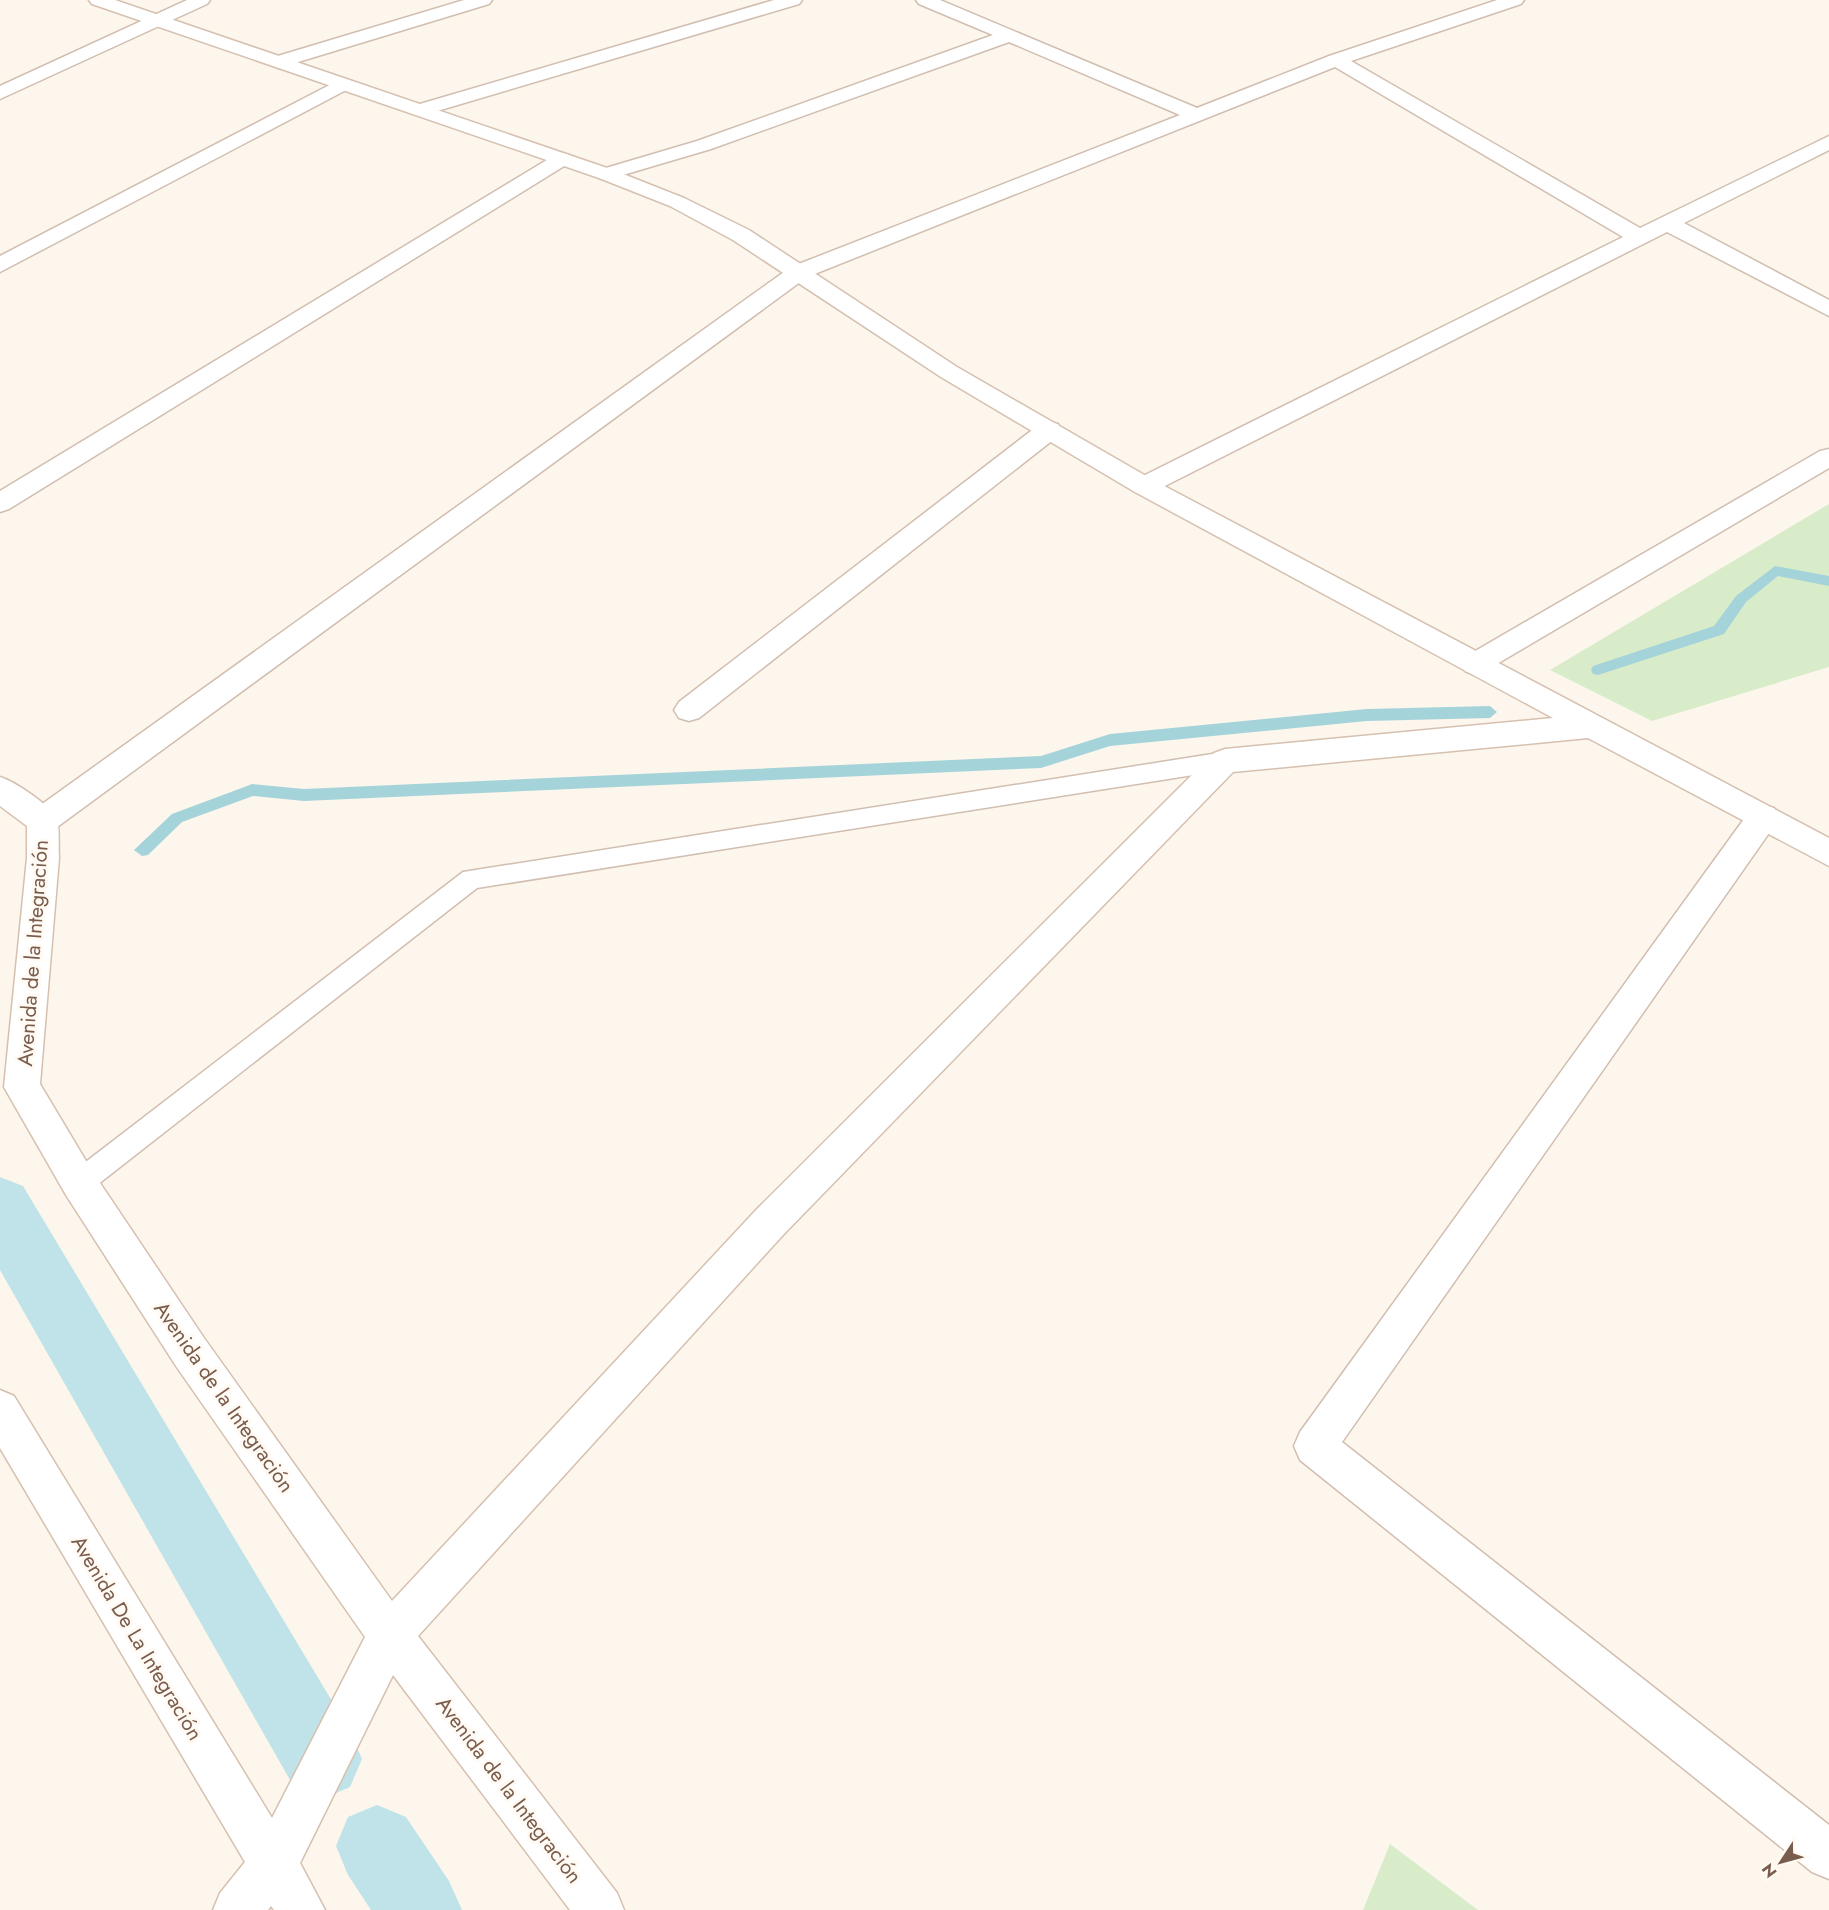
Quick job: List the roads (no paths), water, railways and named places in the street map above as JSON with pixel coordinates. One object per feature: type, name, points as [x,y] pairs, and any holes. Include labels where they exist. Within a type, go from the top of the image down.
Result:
[{"type":"street","points":[[98,0],[606,174],[677,202],[741,235],[949,372],[1144,486],[1829,853]]},
{"type":"street","points":[[0,93],[161,21],[201,0]]},
{"type":"street","points":[[278,62],[483,0]]},
{"type":"street","points":[[420,110],[793,0]]},
{"type":"street","points":[[925,0],[1197,115]]},
{"type":"street","points":[[42,821],[799,272],[1336,60],[1515,0]]},
{"type":"street","points":[[606,174],[704,145],[931,66],[1008,36]]},
{"type":"street","points":[[1336,60],[1639,237]]},
{"type":"street","points":[[0,265],[343,84]]},
{"type":"street","points":[[1144,486],[1829,142]]},
{"type":"street","points":[[0,503],[562,159]]},
{"type":"street","points":[[1666,224],[1829,309]]},
{"type":"street","points":[[689,710],[1049,430]]},
{"type":"street","points":[[1475,664],[1829,457]]},
{"type":"street","points":[[237,1910],[274,1865],[390,1635],[770,1222],[1225,761],[1591,726]]},
{"type":"street","name":"Avenida De La Integración","points":[[0,789],[42,821]]},
{"type":"street","points":[[1763,817],[1314,1446],[1829,1855]]},
{"type":"street","name":"Avenida de la Integración","points":[[42,821],[43,858],[22,1087],[79,1183],[190,1352],[390,1635],[600,1910]]},
{"type":"street","name":"Avenida De La Integración","points":[[0,1410],[274,1865]]},
{"type":"street","points":[[274,1865],[301,1910]]},
{"type":"lane","points":[[79,1183],[471,879],[1225,761]]},
{"type":"waterway","points":[[1598,670],[1719,630],[1741,599],[1775,571],[1829,581]]},
{"type":"waterway","points":[[142,850],[177,818],[252,790],[304,795],[614,783],[831,770],[1041,762],[1110,740],[1367,715],[1490,712]]},
{"type":"waterway","points":[[0,1208],[322,1759]]},
{"type":"waterway","points":[[377,1846],[420,1910]]}]
